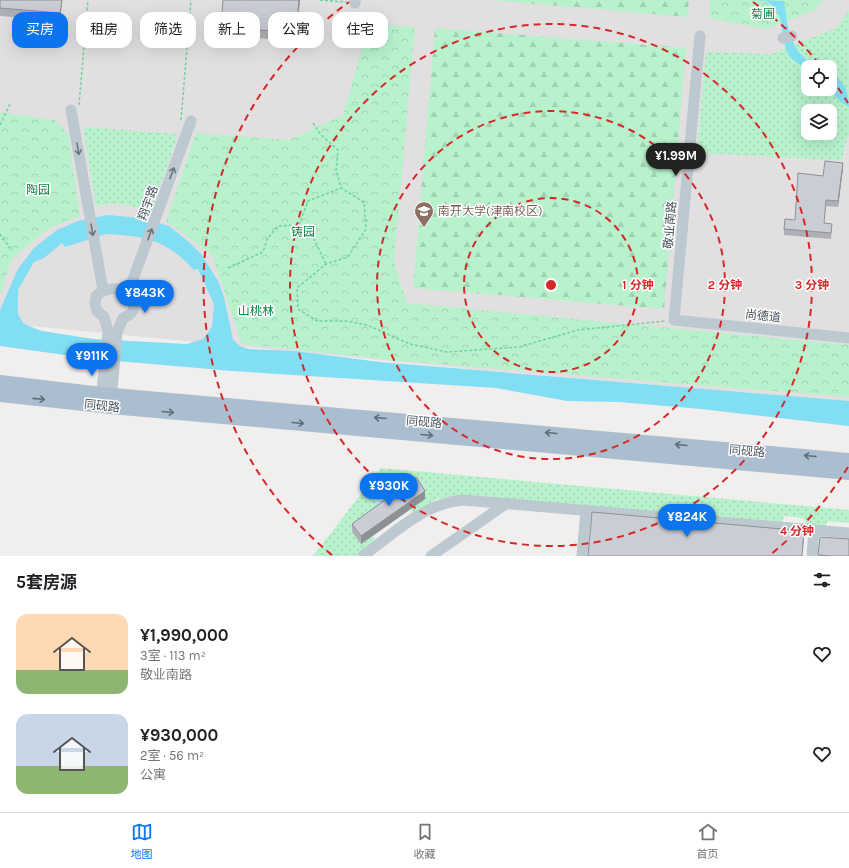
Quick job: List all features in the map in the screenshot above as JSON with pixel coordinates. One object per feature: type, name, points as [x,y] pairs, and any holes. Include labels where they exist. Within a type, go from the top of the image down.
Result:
[{"type":"main road","name":"同砚路","points":[[0,382],[106,400],[849,473]]},
{"type":"main road","name":"同砚路","points":[[0,395],[106,400],[849,460]]},
{"type":"street","name":"敬业南路","points":[[674,320],[700,36]]},
{"type":"street","points":[[74,111],[88,208],[103,290]]},
{"type":"street","name":"翔宇路","points":[[128,293],[159,210],[186,120]]},
{"type":"street","points":[[104,317],[123,318],[130,316],[134,311],[133,301],[128,293],[116,288],[103,290],[96,296],[95,304],[97,311],[104,317],[112,331],[106,400]]},
{"type":"street","points":[[112,331],[123,318]]},
{"type":"street","name":"尚德道","points":[[674,320],[849,338]]},
{"type":"street","points":[[369,554],[420,515],[437,505],[463,500],[849,533]]},
{"type":"street","points":[[431,556],[507,503]]},
{"type":"street","points":[[582,556],[586,510]]},
{"type":"street","points":[[812,556],[814,530]]},
{"type":"path","points":[[74,111],[88,0]]},
{"type":"path","points":[[186,120],[191,0]]},
{"type":"path","points":[[320,0],[355,2]]},
{"type":"path","points":[[0,125],[10,104]]},
{"type":"path","points":[[313,122],[320,134],[338,150],[336,170],[340,188],[364,202],[366,229],[348,257],[326,264],[297,288],[298,309],[316,321],[347,321],[368,325],[410,344],[447,352],[519,346],[578,330],[674,320]]},
{"type":"path","points":[[299,225],[308,201],[340,188]]},
{"type":"path","points":[[228,268],[263,252],[267,239],[278,226],[299,225],[312,235],[326,264]]},
{"type":"path","points":[[0,234],[12,251]]},
{"type":"shaded area","name":"南开大学(津南校区)","points":[[0,0],[849,0],[849,402],[481,370],[0,323]]},
{"type":"green space","points":[[489,0],[689,0],[688,17]]},
{"type":"green space","name":"菊圃","points":[[710,0],[823,0],[817,9],[766,29],[709,18]]},
{"type":"green space","points":[[849,10],[849,136],[847,136],[842,160],[697,153],[706,52],[772,54],[836,28]]},
{"type":"green space","name":"铸园","points":[[388,25],[415,27],[394,263],[407,303],[849,345],[849,397],[401,361],[242,344],[212,255],[166,221],[196,133],[289,140],[343,115],[362,48],[388,48]]},
{"type":"green space","points":[[435,28],[686,48],[664,309],[413,288]]},
{"type":"green space","name":"陶园","points":[[0,112],[55,120],[68,134],[80,216],[49,228],[12,259],[0,295]]},
{"type":"green space","points":[[83,127],[178,134],[151,212],[124,205],[110,204],[96,206]]},
{"type":"green space","points":[[381,468],[849,510],[849,523],[827,521],[826,528],[805,526],[804,518],[784,516],[782,524],[453,496],[437,499],[416,513],[413,513],[410,510],[425,499],[352,532],[361,544],[373,536],[375,542],[356,556],[313,556]]},
{"type":"water","points":[[757,0],[784,1],[792,40],[802,56],[807,60],[801,60],[801,66],[792,59],[788,53],[785,46],[779,15],[775,8],[765,1]]},
{"type":"water","points":[[837,78],[846,90],[849,100],[849,107],[836,96]]},
{"type":"water","points":[[108,215],[140,218],[169,226],[202,255],[218,281],[224,297],[233,340],[240,346],[249,349],[295,351],[380,362],[849,401],[849,426],[701,409],[619,402],[567,401],[496,388],[232,371],[94,359],[0,346],[0,310],[18,269],[34,248],[57,230],[78,221]],"holes":[[[106,234],[144,238],[165,246],[184,260],[194,270],[198,269],[214,304],[212,327],[203,339],[187,344],[94,339],[42,331],[24,324],[18,314],[18,290],[34,262],[44,258],[62,243],[65,247]]]},
{"type":"building","points":[[0,0],[62,0],[60,12],[0,8]]},
{"type":"building","points":[[223,0],[299,0],[298,12],[268,12],[268,31],[260,30],[260,12],[222,12]]},
{"type":"building","points":[[825,161],[843,163],[838,201],[826,200],[824,223],[832,224],[831,233],[784,229],[785,219],[795,220],[798,173],[823,176]]},
{"type":"building","points":[[416,477],[425,491],[361,536],[352,524]]},
{"type":"building","points":[[592,512],[804,531],[802,556],[588,556]]},
{"type":"building","points":[[820,537],[849,539],[849,556],[818,555]]},
{"type":"place","name":"南开大学(津南校区)","points":[[424,228]]},
{"type":"park label","name":"山桃林","points":[[256,311]]}]
